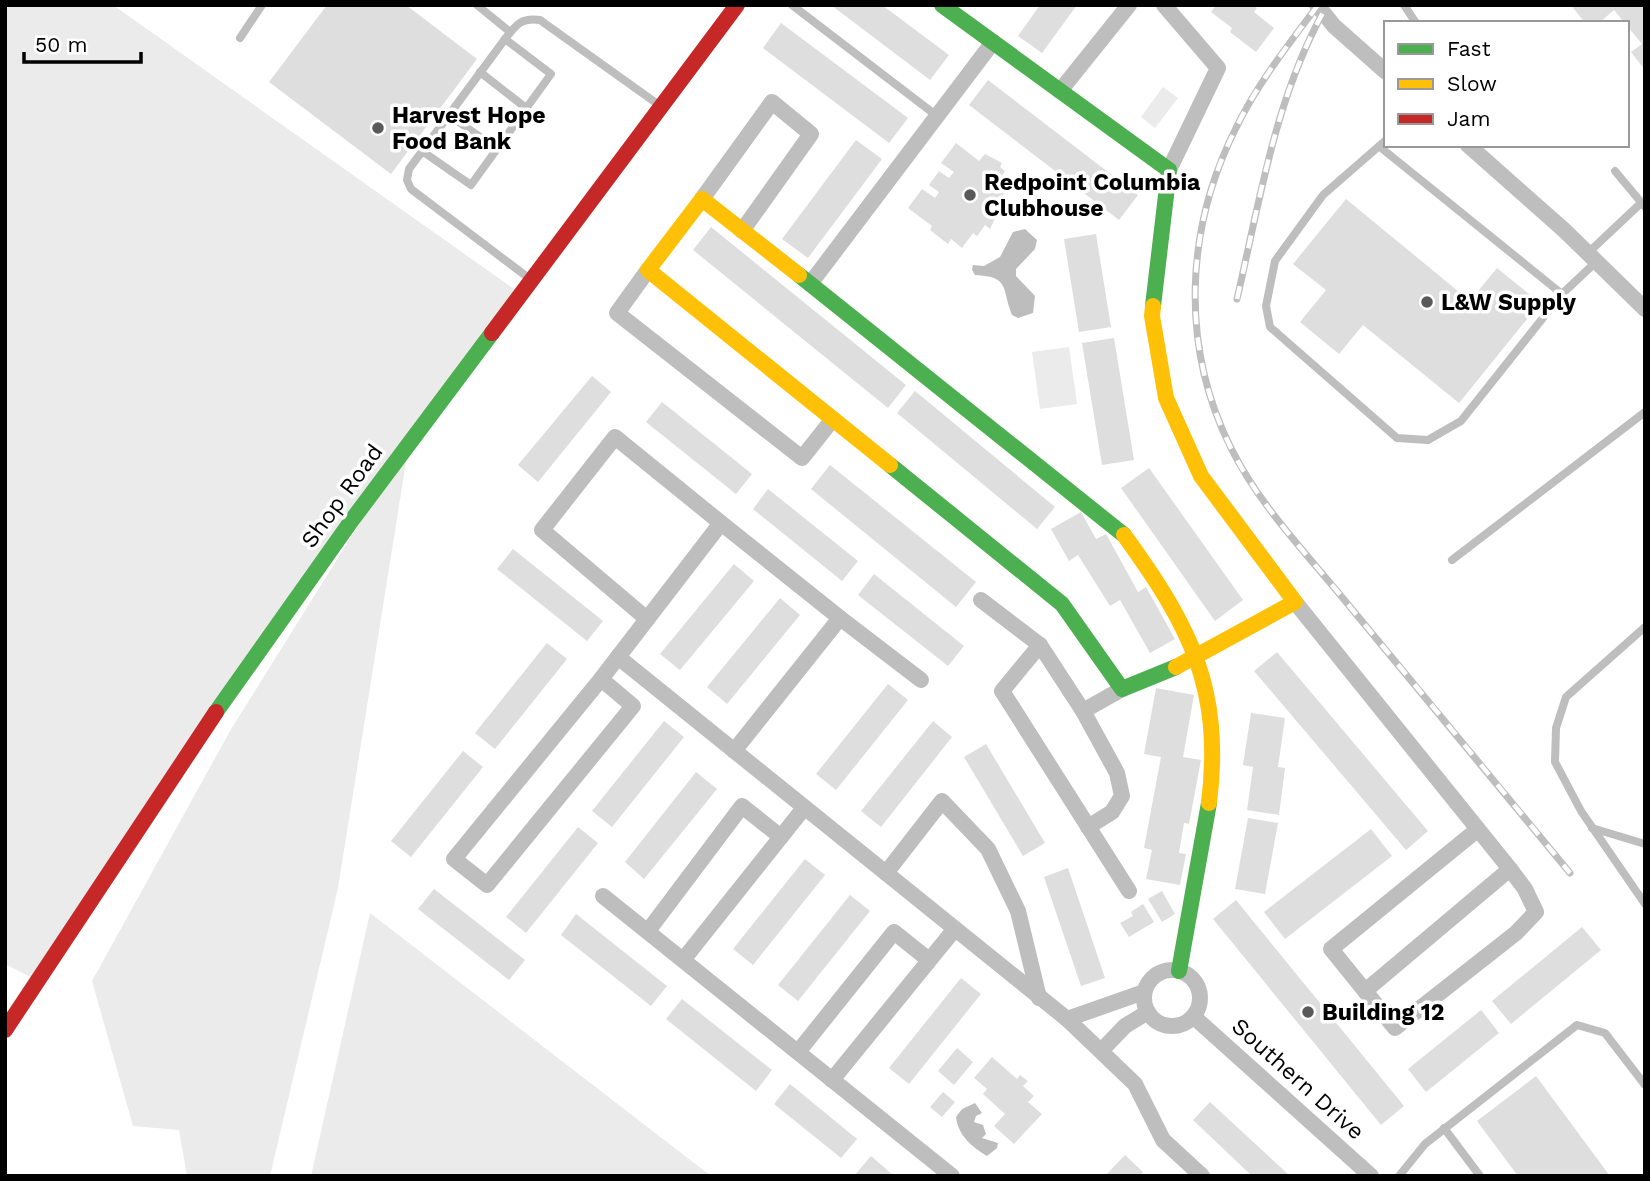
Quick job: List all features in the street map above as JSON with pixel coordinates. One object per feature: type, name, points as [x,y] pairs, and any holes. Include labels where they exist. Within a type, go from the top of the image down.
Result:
[{"type":"street","name":"Shop Road","points":[[5,1030],[226,697],[352,520],[737,5]]},
{"type":"street","points":[[942,5],[1169,170]]},
{"type":"street","points":[[1060,90],[1129,5]]},
{"type":"street","points":[[1164,5],[1218,68],[1169,170],[1152,316],[1166,398],[1201,476],[1295,601],[1510,869],[1525,889],[1536,912],[1516,933],[1395,1028],[1331,949],[1477,830]]},
{"type":"street","points":[[1317,5],[1334,26],[1384,70]]},
{"type":"street","points":[[810,284],[993,42]]},
{"type":"street","points":[[743,231],[811,134],[772,102],[617,313],[802,458],[832,419]]},
{"type":"street","points":[[1470,147],[1592,257],[1645,309]]},
{"type":"street","points":[[702,199],[1119,528],[1165,590],[1197,658],[1213,721],[1212,783],[1179,971]]},
{"type":"street","points":[[648,270],[1062,604],[1122,689]]},
{"type":"street","points":[[647,619],[542,530],[615,437],[921,680]]},
{"type":"street","points":[[601,678],[633,706],[487,885],[454,859],[618,657],[721,523]]},
{"type":"street","points":[[981,600],[1040,645],[1083,711],[1117,773],[1122,796],[1112,813],[1088,827]]},
{"type":"street","points":[[1083,711],[1122,689],[1197,658],[1295,601]]},
{"type":"street","points":[[734,751],[840,618]]},
{"type":"street","points":[[1040,645],[1002,691],[1129,891]]},
{"type":"street","points":[[618,657],[1067,1019],[1135,1084],[1163,1140],[1192,1173]]},
{"type":"street","points":[[886,873],[942,801],[988,849],[1018,911],[1039,998]]},
{"type":"street","points":[[648,931],[742,806],[781,837]]},
{"type":"street","points":[[683,960],[804,808]]},
{"type":"street","points":[[1365,991],[1510,869]]},
{"type":"street","points":[[603,896],[953,1176]]},
{"type":"street","points":[[832,1080],[954,930]]},
{"type":"street","points":[[798,1052],[894,932],[929,960]]},
{"type":"street","points":[[1067,1019],[1144,992],[1153,977],[1170,970],[1179,971],[1195,981],[1201,999],[1194,1017],[1178,1027],[1168,1027],[1159,1024],[1148,1012],[1144,992]]},
{"type":"street","points":[[1101,1051],[1125,1026],[1148,1012]]},
{"type":"street","name":"Southern Drive","points":[[1194,1017],[1371,1176]]},
{"type":"lane","points":[[240,38],[261,5]]},
{"type":"lane","points":[[422,151],[471,185],[551,74],[477,5]]},
{"type":"lane","points":[[792,5],[937,116]]},
{"type":"lane","points":[[1404,5],[1415,21]]},
{"type":"lane","points":[[531,280],[411,189],[407,180],[409,169],[517,22],[527,18],[540,20],[661,107]]},
{"type":"lane","points":[[480,72],[526,108]]},
{"type":"lane","points":[[449,115],[497,149]]},
{"type":"lane","points":[[1383,144],[1323,195],[1275,261],[1266,306],[1270,327],[1397,438],[1429,440],[1461,421],[1554,308],[1592,257],[1643,205],[1615,171]]},
{"type":"lane","points":[[1387,147],[1562,294]]},
{"type":"lane","points":[[1452,560],[1645,412]]},
{"type":"lane","points":[[1645,627],[1566,697],[1556,728],[1555,762],[1592,828],[1645,904]]},
{"type":"lane","points":[[1592,828],[1645,844]]},
{"type":"lane","points":[[1399,1176],[1425,1144],[1577,1025],[1605,1033],[1645,1085]]},
{"type":"lane","points":[[1444,1128],[1480,1176]]},
{"type":"shaded area","points":[[5,5],[113,5],[521,294],[409,443],[338,888],[270,1176],[187,1176],[179,1130],[133,1126],[92,981],[230,731],[402,455],[38,981],[5,964]]},
{"type":"shaded area","points":[[1163,87],[1178,98],[1155,128],[1141,117]]},
{"type":"shaded area","points":[[1025,229],[1037,240],[1035,249],[1016,269],[1016,276],[1035,296],[1033,313],[1018,318],[1012,315],[1000,281],[975,275],[972,270],[973,265],[984,266],[1000,257],[1013,232]]},
{"type":"shaded area","points":[[1069,347],[1077,404],[1040,409],[1032,352]]},
{"type":"shaded area","points":[[370,913],[711,1176],[311,1176]]},
{"type":"shaded area","points":[[975,1103],[982,1113],[976,1116],[974,1122],[983,1125],[986,1134],[982,1138],[998,1143],[997,1148],[987,1156],[967,1140],[957,1123],[956,1117],[962,1109]]},
{"type":"building","name":"Harvest Hope Food Bank","points":[[327,5],[406,5],[477,59],[391,174],[269,82]]},
{"type":"building","points":[[831,5],[882,5],[949,55],[930,80]]},
{"type":"building","points":[[1040,5],[1077,5],[1042,53],[1018,36]]},
{"type":"building","points":[[1216,5],[1252,5],[1257,8],[1254,12],[1274,28],[1256,52],[1230,32],[1232,28],[1211,12]]},
{"type":"building","points":[[1571,5],[1645,5],[1645,70],[1631,52],[1642,44],[1629,28],[1629,21],[1623,21],[1614,10],[1601,21],[1583,21]]},
{"type":"building","points":[[781,23],[908,118],[889,143],[763,48]]},
{"type":"building","points":[[988,80],[1138,195],[1119,220],[969,105]]},
{"type":"building","points":[[856,140],[882,159],[808,258],[782,239]]},
{"type":"building","name":"Redpoint Columbia Clubhouse","points":[[956,143],[979,161],[985,154],[1002,163],[1000,167],[1005,171],[1000,178],[1010,185],[998,201],[1002,204],[990,229],[985,225],[977,236],[973,233],[962,248],[951,239],[948,244],[930,230],[932,226],[908,208],[922,189],[935,198],[939,192],[929,185],[939,171],[949,178],[954,172],[941,163]]},
{"type":"building","name":"L&W Supply","points":[[1346,199],[1470,301],[1497,268],[1540,303],[1459,403],[1363,325],[1339,354],[1300,322],[1326,290],[1293,264]]},
{"type":"building","points":[[711,227],[906,385],[888,408],[693,250]]},
{"type":"building","points":[[1096,234],[1111,327],[1079,332],[1064,239]]},
{"type":"building","points":[[1114,338],[1134,460],[1102,465],[1082,343]]},
{"type":"building","points":[[592,376],[611,392],[538,482],[518,465]]},
{"type":"building","points":[[915,391],[1055,507],[1037,529],[897,413]]},
{"type":"building","points":[[662,402],[752,474],[736,494],[646,422]]},
{"type":"building","points":[[830,465],[976,582],[956,607],[811,489]]},
{"type":"building","points":[[1149,468],[1243,600],[1215,621],[1121,488]]},
{"type":"building","points":[[768,489],[858,561],[842,581],[753,509]]},
{"type":"building","points":[[1081,512],[1096,539],[1106,534],[1138,592],[1146,587],[1175,639],[1150,653],[1120,600],[1110,606],[1078,555],[1069,561],[1051,529]]},
{"type":"building","points":[[513,549],[603,621],[587,641],[497,569]]},
{"type":"building","points":[[734,564],[754,581],[680,670],[660,654]]},
{"type":"building","points":[[874,574],[964,646],[948,666],[858,595]]},
{"type":"building","points":[[780,598],[800,615],[727,704],[707,687]]},
{"type":"building","points":[[547,643],[567,659],[495,749],[475,733]]},
{"type":"building","points":[[1277,652],[1428,831],[1406,850],[1254,671]]},
{"type":"building","points":[[888,684],[908,700],[836,790],[816,774]]},
{"type":"building","points":[[1156,688],[1194,695],[1183,757],[1201,760],[1189,824],[1184,823],[1179,853],[1186,854],[1180,885],[1146,879],[1152,850],[1144,848],[1161,757],[1144,754]]},
{"type":"building","points":[[1251,713],[1285,718],[1278,767],[1285,768],[1279,815],[1247,810],[1253,767],[1243,765]]},
{"type":"building","points":[[664,721],[684,737],[612,827],[592,811]]},
{"type":"building","points":[[933,721],[952,737],[881,827],[861,811]]},
{"type":"building","points":[[986,744],[1045,843],[1023,856],[964,757]]},
{"type":"building","points":[[463,751],[483,767],[411,857],[391,841]]},
{"type":"building","points":[[696,772],[717,789],[644,879],[625,862]]},
{"type":"building","points":[[1248,818],[1278,823],[1265,894],[1235,889]]},
{"type":"building","points":[[578,827],[598,843],[526,933],[506,917]]},
{"type":"building","points":[[1371,829],[1392,856],[1285,939],[1264,912]]},
{"type":"building","points":[[805,859],[825,875],[753,965],[733,949]]},
{"type":"building","points":[[1068,868],[1105,978],[1081,986],[1044,877]]},
{"type":"building","points":[[434,889],[525,960],[509,980],[418,909]]},
{"type":"building","points":[[1162,891],[1175,914],[1162,922],[1148,899]]},
{"type":"building","points":[[850,895],[870,911],[798,1001],[778,985]]},
{"type":"building","name":"Building 12","points":[[1236,900],[1404,1106],[1381,1125],[1213,919]]},
{"type":"building","points":[[1143,904],[1154,922],[1129,937],[1120,923],[1133,916],[1131,912]]},
{"type":"building","points":[[576,914],[667,986],[651,1006],[561,935]]},
{"type":"building","points":[[1582,927],[1601,950],[1511,1024],[1492,1001]]},
{"type":"building","points":[[961,978],[981,994],[909,1084],[889,1068]]},
{"type":"building","points":[[682,999],[772,1070],[756,1091],[666,1019]]},
{"type":"building","points":[[1481,1010],[1499,1033],[1426,1092],[1408,1069]]},
{"type":"building","points":[[957,1048],[973,1062],[954,1085],[938,1071]]},
{"type":"building","points":[[992,1057],[1017,1079],[1020,1075],[1028,1081],[1023,1086],[1034,1096],[1028,1102],[1042,1114],[1014,1144],[994,1126],[1005,1114],[983,1094],[987,1089],[974,1078]]},
{"type":"building","points":[[1536,1076],[1610,1176],[1518,1176],[1477,1121]]},
{"type":"building","points":[[790,1084],[857,1139],[841,1158],[774,1104]]},
{"type":"building","points":[[943,1092],[955,1102],[942,1117],[930,1107]]},
{"type":"building","points":[[1210,1102],[1290,1176],[1252,1176],[1193,1120]]},
{"type":"building","points":[[1125,1155],[1143,1172],[1140,1176],[1105,1176]]},
{"type":"building","points":[[871,1156],[894,1176],[854,1176]]},
{"type":"railway","points":[[1318,5],[1244,112],[1219,167],[1207,206],[1195,288],[1203,369],[1214,409],[1243,470],[1286,531],[1570,873]]},
{"type":"railway","points":[[1237,299],[1281,114],[1293,78],[1325,9]]},
{"type":"traffic: fast","points":[[942,5],[1169,170],[1153,306]]},
{"type":"traffic: fast","points":[[799,275],[1124,535]]},
{"type":"traffic: fast","points":[[216,712],[352,520],[492,333]]},
{"type":"traffic: fast","points":[[890,465],[1062,604],[1122,689],[1176,667]]},
{"type":"traffic: fast","points":[[1179,971],[1209,803]]},
{"type":"traffic: slow","points":[[799,275],[702,199],[648,270],[890,465]]},
{"type":"traffic: slow","points":[[1153,306],[1152,316],[1166,398],[1201,476],[1295,602],[1176,667]]},
{"type":"traffic: slow","points":[[1124,535],[1167,599],[1184,629],[1196,660],[1206,692],[1211,725],[1209,803]]},
{"type":"traffic: jam","points":[[492,333],[737,5]]},
{"type":"traffic: jam","points":[[5,1030],[216,712]]},
{"type":"place","name":"Harvest Hope Food Bank","points":[[378,128]]},
{"type":"place","name":"Redpoint Columbia Clubhouse","points":[[970,195]]},
{"type":"place","name":"L&W Supply","points":[[1427,302]]},
{"type":"place","name":"Building 12","points":[[1308,1012]]}]
